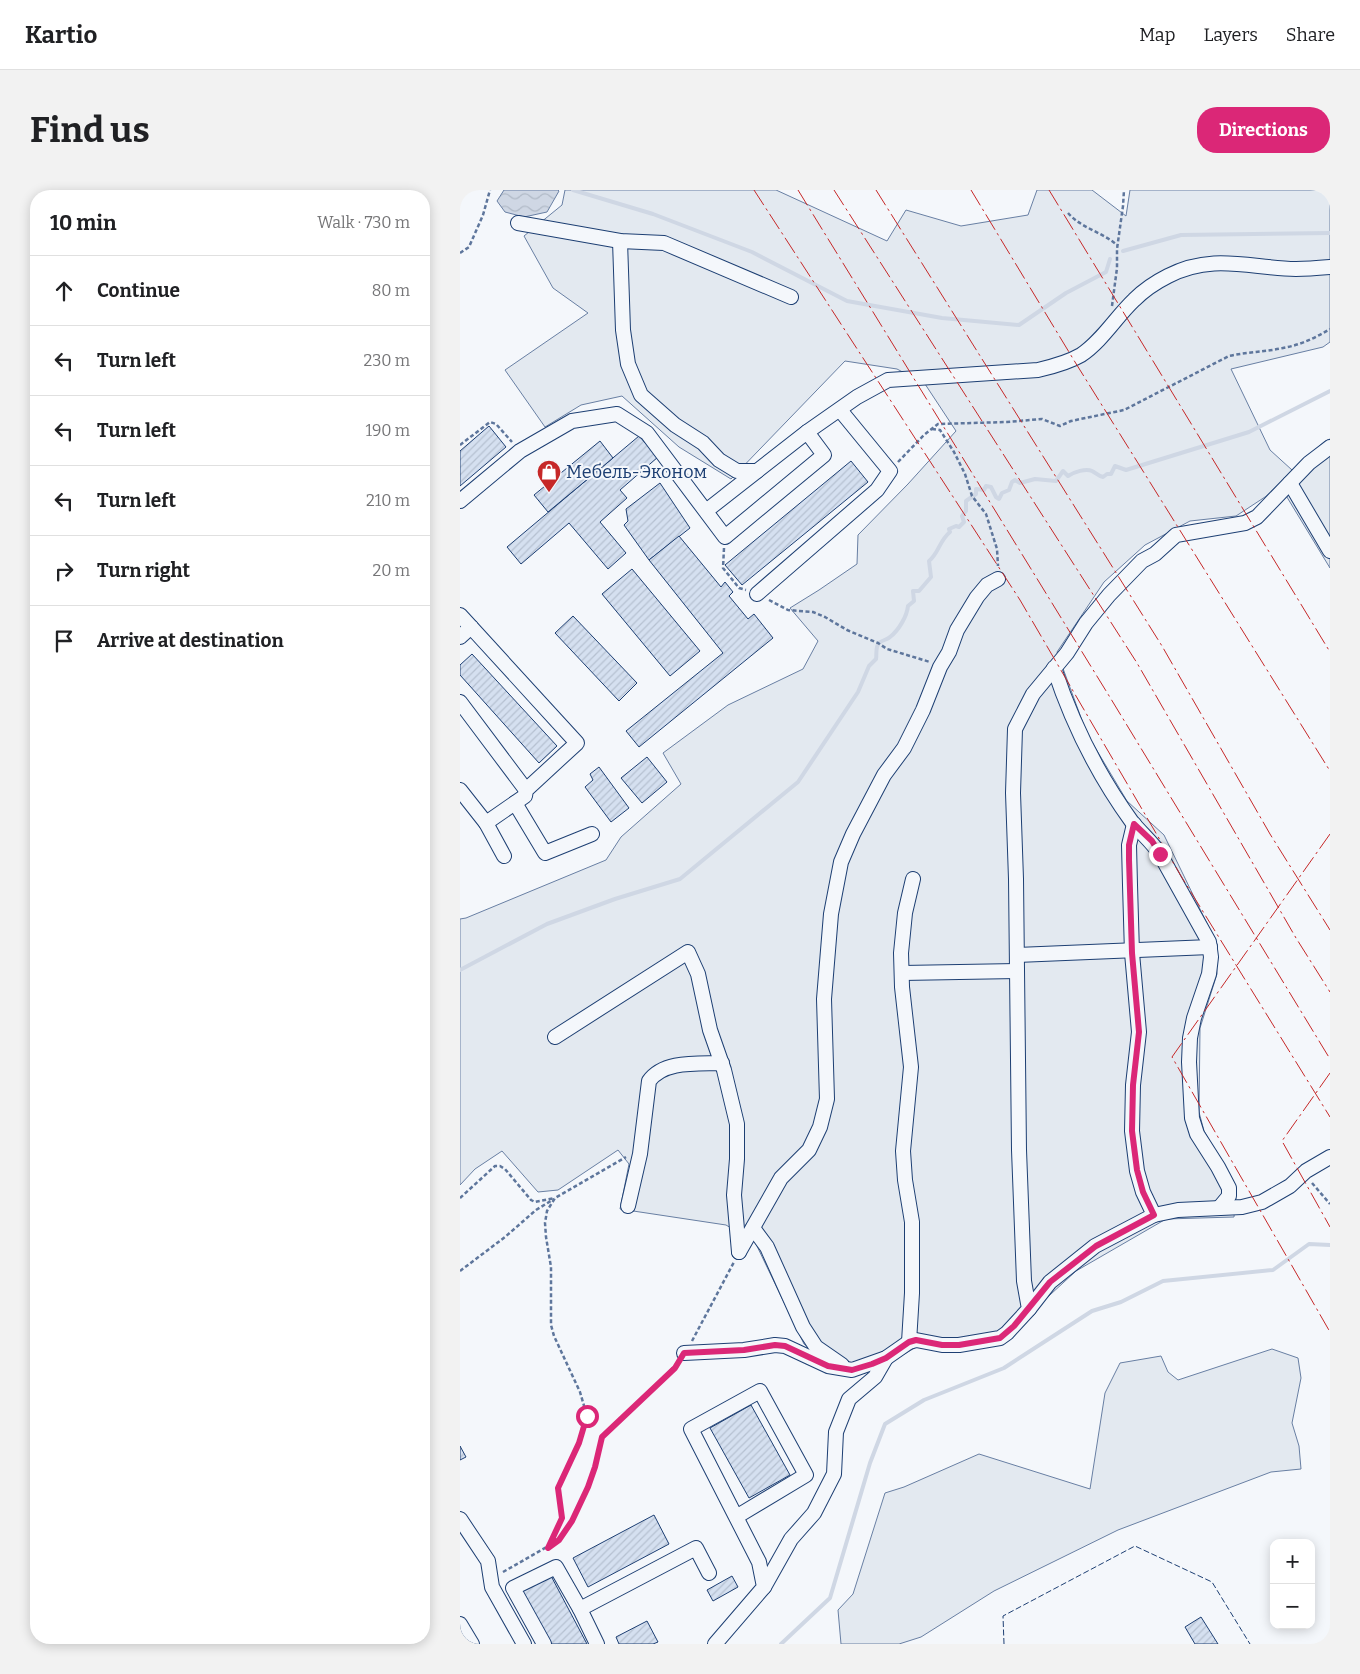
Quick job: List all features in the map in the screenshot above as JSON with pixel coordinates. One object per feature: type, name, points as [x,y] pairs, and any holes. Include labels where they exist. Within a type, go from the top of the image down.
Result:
[{"type":"lane","points":[[518,223],[620,241],[664,243],[791,298]]},
{"type":"lane","points":[[620,241],[628,364],[641,395],[676,425],[703,444],[719,460],[737,471],[757,470]]},
{"type":"lane","points":[[706,512],[807,432],[857,397],[888,380],[1038,370],[1051,367],[1080,355],[1150,286],[1169,275],[1197,265],[1228,262],[1296,269],[1330,267]]},
{"type":"lane","points":[[757,594],[877,490],[890,471],[840,410]]},
{"type":"lane","points":[[460,502],[520,451],[572,421],[617,414],[647,433],[724,537],[824,455],[807,432]]},
{"type":"lane","points":[[1029,1309],[1024,1281],[1019,1150],[1016,879],[1013,793],[1015,730],[1033,694],[1067,653],[1086,623],[1109,595],[1142,561],[1155,554],[1176,535],[1245,523],[1265,510],[1309,463],[1330,447]]},
{"type":"lane","points":[[1290,483],[1330,551]]},
{"type":"lane","points":[[738,1252],[780,1178],[809,1150],[820,1127],[827,1098],[824,999],[831,914],[842,862],[853,834],[884,775],[904,748],[923,710],[957,630],[977,597],[987,585],[998,579]]},
{"type":"lane","points":[[460,615],[577,743],[526,790],[525,796],[486,823]]},
{"type":"lane","points":[[460,637],[471,627]]},
{"type":"lane","points":[[1054,668],[1064,701],[1099,772],[1134,824],[1152,841],[1204,931],[1210,947],[1209,974],[1194,1018],[1190,1038],[1189,1062],[1192,1118],[1197,1134],[1230,1188],[1229,1196],[1219,1208]]},
{"type":"lane","points":[[460,702],[526,790]]},
{"type":"lane","points":[[460,790],[486,823],[504,856]]},
{"type":"lane","points":[[515,803],[545,853],[592,834]]},
{"type":"lane","points":[[1134,824],[1129,845],[1129,860],[1139,1032],[1133,1085],[1132,1131],[1137,1170],[1143,1192],[1154,1215]]},
{"type":"lane","points":[[909,1342],[912,1292],[912,1222],[905,1180],[903,1150],[911,1067],[902,973],[902,953],[905,913],[913,878]]},
{"type":"lane","points":[[1017,955],[1210,947]]},
{"type":"lane","points":[[555,1037],[688,952],[698,974],[710,1030],[722,1063],[737,1124],[734,1195],[738,1252]]},
{"type":"lane","points":[[902,973],[1017,971]]},
{"type":"lane","points":[[628,1206],[640,1154],[648,1081],[653,1075],[672,1066],[722,1063]]},
{"type":"lane","points":[[684,1353],[744,1350],[775,1345],[785,1346],[828,1366],[852,1370],[886,1358],[909,1342],[916,1340],[942,1345],[959,1345],[1000,1338],[1007,1334],[1050,1282],[1096,1246],[1154,1215],[1178,1210],[1242,1207],[1262,1202],[1290,1186],[1306,1171],[1330,1158]]},
{"type":"lane","points":[[752,1228],[767,1247],[803,1327],[816,1347],[852,1370]]},
{"type":"lane","points":[[715,1644],[764,1587],[791,1539],[814,1513],[834,1474],[836,1432],[849,1399],[875,1377],[886,1358]]},
{"type":"lane","points":[[736,1517],[806,1476],[760,1392],[691,1429],[759,1562],[764,1587]]},
{"type":"lane","points":[[460,1518],[488,1561],[492,1587],[524,1644]]},
{"type":"lane","points":[[580,1609],[696,1548],[709,1572]]},
{"type":"lane","points":[[544,1644],[513,1588],[556,1566],[597,1644]]},
{"type":"lane","points":[[460,1624],[472,1644]]},
{"type":"path","points":[[460,253],[469,247],[483,215],[490,190]]},
{"type":"path","points":[[1108,329],[1117,268],[1117,245],[1124,190]]},
{"type":"path","points":[[1068,213],[1074,220],[1105,236],[1117,245]]},
{"type":"path","points":[[890,471],[924,435],[938,424],[1042,419],[1060,426],[1071,421],[1124,410],[1229,356],[1297,345],[1330,329]]},
{"type":"path","points":[[460,446],[490,422],[496,424],[520,451]]},
{"type":"path","points":[[932,429],[940,430],[954,452],[965,474],[972,496],[986,514],[997,549],[998,579]]},
{"type":"path","points":[[724,537],[723,568],[739,588],[757,594],[788,610],[813,612],[847,630],[879,643],[887,650],[930,662],[940,667]]},
{"type":"path","points":[[460,1271],[505,1237],[536,1210],[617,1161],[628,1156],[640,1154]]},
{"type":"path","points":[[460,1198],[496,1166],[500,1166],[505,1169],[531,1200],[535,1202],[555,1198]]},
{"type":"path","points":[[1306,1171],[1313,1185],[1330,1204]]},
{"type":"path","points":[[548,1548],[562,1518],[558,1488],[579,1443],[587,1416],[580,1392],[554,1336],[551,1325],[551,1267],[545,1223],[547,1211],[555,1198]]},
{"type":"path","points":[[492,1587],[499,1575],[559,1540],[572,1521],[588,1487],[602,1437],[675,1368],[710,1309],[738,1252]]},
{"type":"shaded area","points":[[565,190],[776,190],[887,241],[906,210],[961,226],[1028,215],[1037,190],[1092,190],[1126,216],[1130,190],[1330,190],[1330,342],[1323,347],[1231,369],[1270,450],[1292,470],[1325,441],[1330,439],[1330,568],[1279,484],[1265,497],[1236,516],[1190,521],[1145,545],[1104,582],[1057,652],[1087,734],[1127,801],[1164,835],[1215,940],[1217,974],[1200,1028],[1199,1112],[1204,1131],[1236,1187],[1234,1217],[1166,1219],[1076,1271],[1026,1317],[1006,1342],[965,1349],[918,1346],[889,1363],[844,1374],[804,1344],[755,1242],[726,1225],[620,1209],[629,1164],[618,1150],[558,1190],[538,1192],[502,1151],[475,1169],[460,1185],[460,919],[606,860],[621,837],[681,784],[663,753],[728,705],[803,669],[818,641],[790,608],[857,564],[858,535],[956,431],[925,384],[897,369],[845,361],[731,479],[679,447],[622,396],[581,405],[545,427],[505,370],[588,313],[553,288],[524,236],[562,205]]},
{"type":"shaded area","points":[[1272,1349],[1298,1358],[1301,1378],[1292,1423],[1299,1446],[1301,1469],[1271,1472],[1118,1530],[994,1591],[921,1637],[899,1644],[841,1644],[838,1610],[853,1594],[885,1493],[904,1487],[979,1454],[1090,1489],[1105,1393],[1120,1363],[1161,1356],[1168,1372],[1178,1380]]},
{"type":"water","points":[[504,190],[559,191],[547,212],[524,217],[505,212],[497,201]]},
{"type":"building","points":[[489,426],[506,447],[460,486],[460,451]]},
{"type":"building","points":[[639,436],[658,457],[620,490],[627,498],[600,522],[626,553],[608,569],[569,523],[521,564],[507,547]]},
{"type":"building","points":[[600,441],[613,458],[548,512],[534,495]]},
{"type":"building","points":[[851,461],[868,482],[742,585],[725,565]]},
{"type":"building","points":[[660,483],[690,528],[649,560],[624,525],[628,521],[626,509]]},
{"type":"building","points":[[679,536],[721,587],[725,582],[733,592],[729,596],[748,619],[754,614],[773,638],[639,747],[626,731],[723,653],[649,560]]},
{"type":"building","points":[[632,569],[700,651],[670,676],[602,594]]},
{"type":"building","points":[[573,616],[637,683],[619,701],[555,633]]},
{"type":"building","points":[[472,654],[557,746],[539,763],[460,675],[460,665]]},
{"type":"building","points":[[647,757],[667,782],[642,803],[621,778]]},
{"type":"building","points":[[599,767],[629,808],[611,822],[585,787],[593,780],[590,774]]},
{"type":"building","points":[[751,1405],[790,1475],[749,1498],[710,1428]]},
{"type":"building","points":[[460,1446],[466,1457],[460,1460]]},
{"type":"building","points":[[654,1515],[669,1544],[588,1587],[573,1558]]},
{"type":"building","points":[[550,1574],[587,1644],[548,1644],[520,1589]]},
{"type":"building","points":[[732,1576],[738,1587],[713,1601],[707,1590]]},
{"type":"building","points":[[1201,1617],[1218,1644],[1195,1644],[1185,1627]]},
{"type":"building","points":[[647,1621],[658,1642],[653,1644],[619,1644],[616,1637]]},
{"type":"waterway","points":[[573,190],[653,214],[752,252],[847,301],[942,318],[1019,325],[1066,293],[1106,272],[1110,259]]},
{"type":"waterway","points":[[1123,251],[1181,235],[1330,233]]},
{"type":"waterway","points":[[460,970],[547,924],[615,899],[680,879],[798,782],[858,692],[869,666],[876,659],[878,645],[889,638],[899,627],[908,606],[914,601],[913,591],[919,591],[931,577],[929,561],[943,539],[950,532],[949,529],[956,526],[959,527],[964,522],[962,516],[966,511],[966,501],[976,494],[976,489],[984,490],[986,486],[991,487],[999,499],[1002,493],[1009,490],[1012,482],[1015,480],[1020,483],[1035,479],[1056,481],[1063,471],[1068,476],[1087,470],[1103,477],[1111,474],[1115,466],[1126,470],[1249,432],[1330,391]]},
{"type":"waterway","points":[[781,1644],[830,1598],[870,1463],[885,1424],[924,1400],[1004,1368],[1092,1311],[1121,1302],[1163,1281],[1273,1270],[1309,1244],[1330,1245]]},
{"type":"fence","points":[[1004,1644],[1003,1616],[1135,1546],[1212,1582],[1250,1644]]},
{"type":"power","points":[[754,190],[1020,600],[1181,876],[1330,1117]]},
{"type":"power","points":[[798,190],[1330,1059]]},
{"type":"power","points":[[834,190],[1137,663],[1296,938],[1330,992]]},
{"type":"power","points":[[876,190],[1162,646],[1270,834],[1330,930]]},
{"type":"power","points":[[971,190],[1075,362],[1330,771]]},
{"type":"power","points":[[1049,190],[1330,652]]},
{"type":"power","points":[[1330,834],[1172,1057],[1330,1332]]},
{"type":"power","points":[[1330,1073],[1282,1141],[1330,1227]]},
{"type":"place","name":"Мебель-Эконом","points":[[549,493]]},
{"type":"route","points":[[587,1416],[579,1443],[558,1488],[562,1518],[548,1548],[559,1540],[572,1521],[588,1487],[602,1437],[675,1368],[684,1353],[744,1350],[775,1345],[785,1346],[828,1366],[852,1370],[886,1358],[909,1342],[916,1340],[942,1345],[959,1345],[1000,1338],[1007,1334],[1050,1282],[1096,1246],[1154,1215],[1143,1192],[1137,1170],[1132,1131],[1133,1085],[1139,1032],[1132,953],[1129,860],[1129,845],[1134,824],[1152,841],[1160,854]]}]
